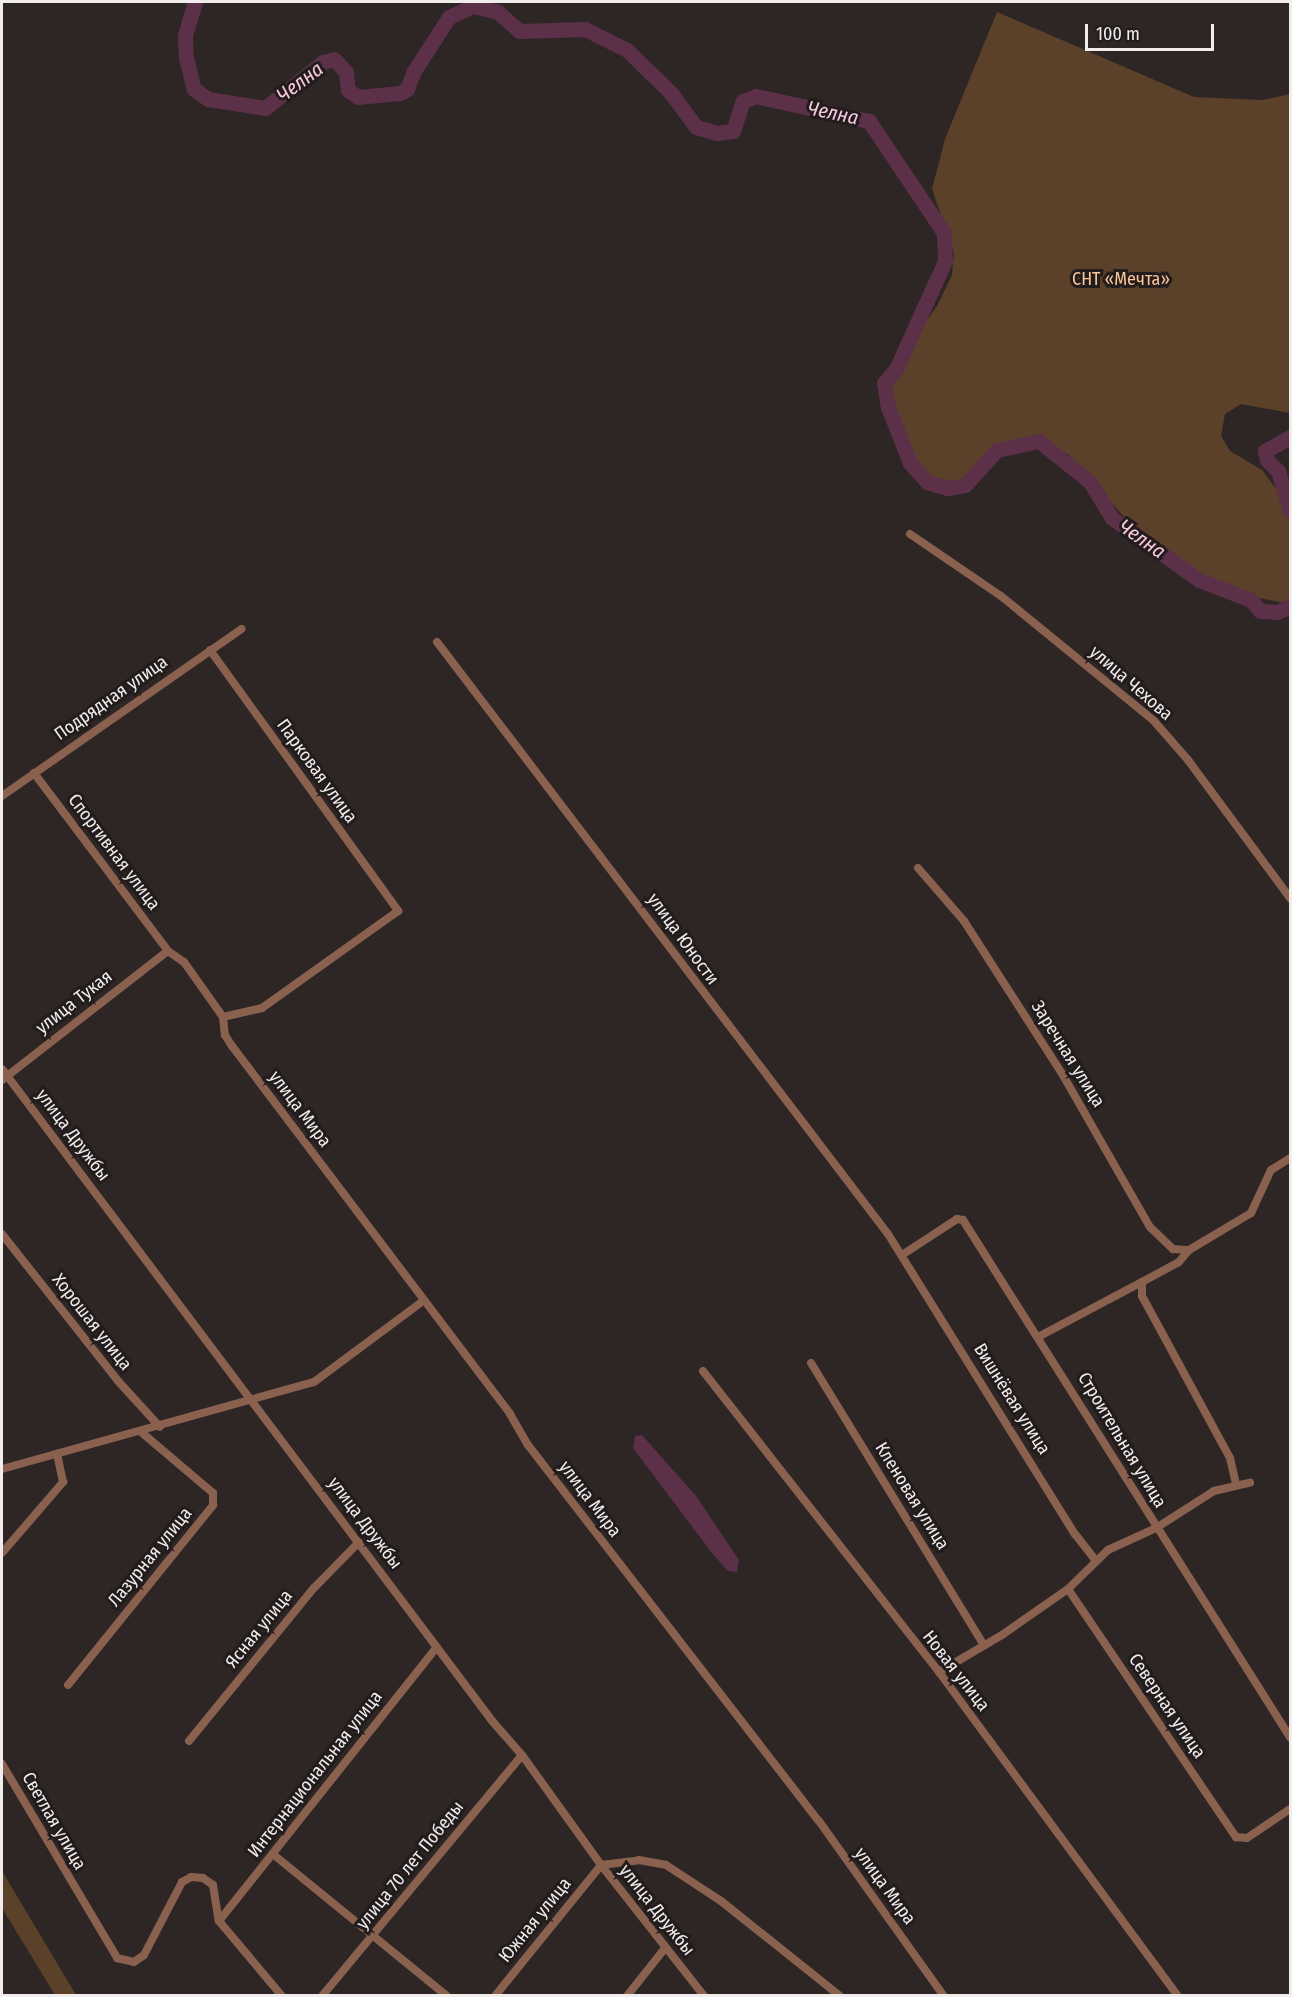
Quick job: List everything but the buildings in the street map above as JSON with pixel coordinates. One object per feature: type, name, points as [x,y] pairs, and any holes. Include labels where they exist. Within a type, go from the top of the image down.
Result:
[{"type":"street","name":"улица Чехова","points":[[910,534],[1000,596],[1154,721],[1188,760],[1290,898]]},
{"type":"street","name":"Подрядная улица","points":[[2,796],[240,629]]},
{"type":"street","name":"улица Юности","points":[[438,642],[604,856],[705,997],[902,1255]]},
{"type":"street","name":"Парковая улица","points":[[210,650],[398,911],[262,1008],[223,1017]]},
{"type":"street","name":"Спортивная улица","points":[[34,772],[168,951],[184,962],[223,1017]]},
{"type":"street","name":"Заречная улица","points":[[918,867],[964,921],[1033,1028],[1150,1227],[1173,1249],[1189,1250]]},
{"type":"street","name":"улица Тукая","points":[[3,1075],[168,951]]},
{"type":"street","name":"улица Мира","points":[[223,1017],[225,1035],[232,1046],[510,1414],[536,1455],[819,1821],[944,1995]]},
{"type":"street","name":"улица Дружбы","points":[[3,1075],[254,1401],[437,1647],[522,1755],[601,1865],[704,1995]]},
{"type":"street","points":[[1038,1337],[1179,1263],[1189,1250],[1251,1212],[1271,1170],[1290,1158]]},
{"type":"street","name":"Строительная улица","points":[[902,1255],[960,1219],[1038,1337],[1156,1528],[1290,1737]]},
{"type":"street","name":"Хорошая улица","points":[[2,1234],[118,1381],[160,1427]]},
{"type":"street","name":"Вишнёвая улица","points":[[902,1255],[1076,1534],[1095,1560]]},
{"type":"street","points":[[1142,1282],[1142,1296],[1230,1458],[1236,1485]]},
{"type":"street","points":[[2,1469],[254,1401],[314,1382],[423,1301]]},
{"type":"street","name":"Кленовая улица","points":[[811,1363],[984,1646]]},
{"type":"street","name":"Новая улица","points":[[703,1371],[939,1672],[1178,1995]]},
{"type":"street","name":"Лазурная улица","points":[[68,1685],[213,1505],[213,1493],[140,1431]]},
{"type":"street","points":[[2,1553],[63,1482],[57,1454]]},
{"type":"street","points":[[939,1672],[984,1646],[1068,1588],[1095,1560],[1156,1528],[1205,1496],[1236,1485],[1250,1483]]},
{"type":"street","name":"Ясная улица","points":[[189,1741],[314,1588],[359,1542]]},
{"type":"street","name":"Северная улица","points":[[1068,1588],[1236,1837],[1241,1839],[1290,1809]]},
{"type":"street","name":"Интернациональная улица","points":[[219,1922],[437,1647]]},
{"type":"street","name":"улица 70 лет Победы","points":[[322,1995],[374,1936],[522,1755]]},
{"type":"street","name":"Светлая улица","points":[[2,1764],[117,1958],[125,1962],[144,1955],[182,1882],[191,1877],[213,1885],[219,1922]]},
{"type":"street","points":[[274,1855],[447,1995]]},
{"type":"street","points":[[601,1865],[639,1860],[666,1865],[721,1901],[840,1995]]},
{"type":"street","name":"Южная улица","points":[[495,1995],[601,1865]]},
{"type":"street","points":[[219,1922],[282,1995]]},
{"type":"street","points":[[627,1995],[665,1948]]},
{"type":"green space","name":"СНТ «Мечта»","points":[[997,12],[1194,97],[1263,100],[1290,94],[1290,413],[1241,404],[1225,414],[1221,436],[1230,451],[1262,470],[1290,507],[1290,604],[1244,595],[1197,575],[1142,537],[1069,455],[1051,444],[1000,453],[974,484],[945,488],[919,468],[904,441],[887,402],[886,382],[902,369],[916,335],[937,306],[952,275],[954,253],[932,189],[945,139]]},
{"type":"green space","points":[[2,1871],[76,1995],[55,1995],[2,1908]]},
{"type":"shaded area","points":[[642,1435],[696,1496],[739,1560],[737,1572],[728,1571],[712,1553],[633,1448],[635,1436]]},
{"type":"waterway","name":"Челна","points":[[195,2],[185,35],[186,58],[194,89],[208,99],[265,108],[323,62],[334,59],[346,72],[348,90],[358,97],[400,93],[407,89],[414,71],[449,17],[473,6],[498,12],[519,31],[585,29],[627,50],[671,93],[696,127],[717,133],[733,131],[743,101],[756,96],[869,121],[944,233],[945,261],[896,369],[884,383],[888,407],[910,463],[927,482],[947,488],[965,485],[997,450],[1039,441],[1090,482],[1112,518],[1199,580],[1251,600],[1260,611],[1277,612],[1290,606]]},
{"type":"waterway","name":"Челна","points":[[1290,437],[1265,451],[1267,460],[1278,471],[1290,511]]}]
